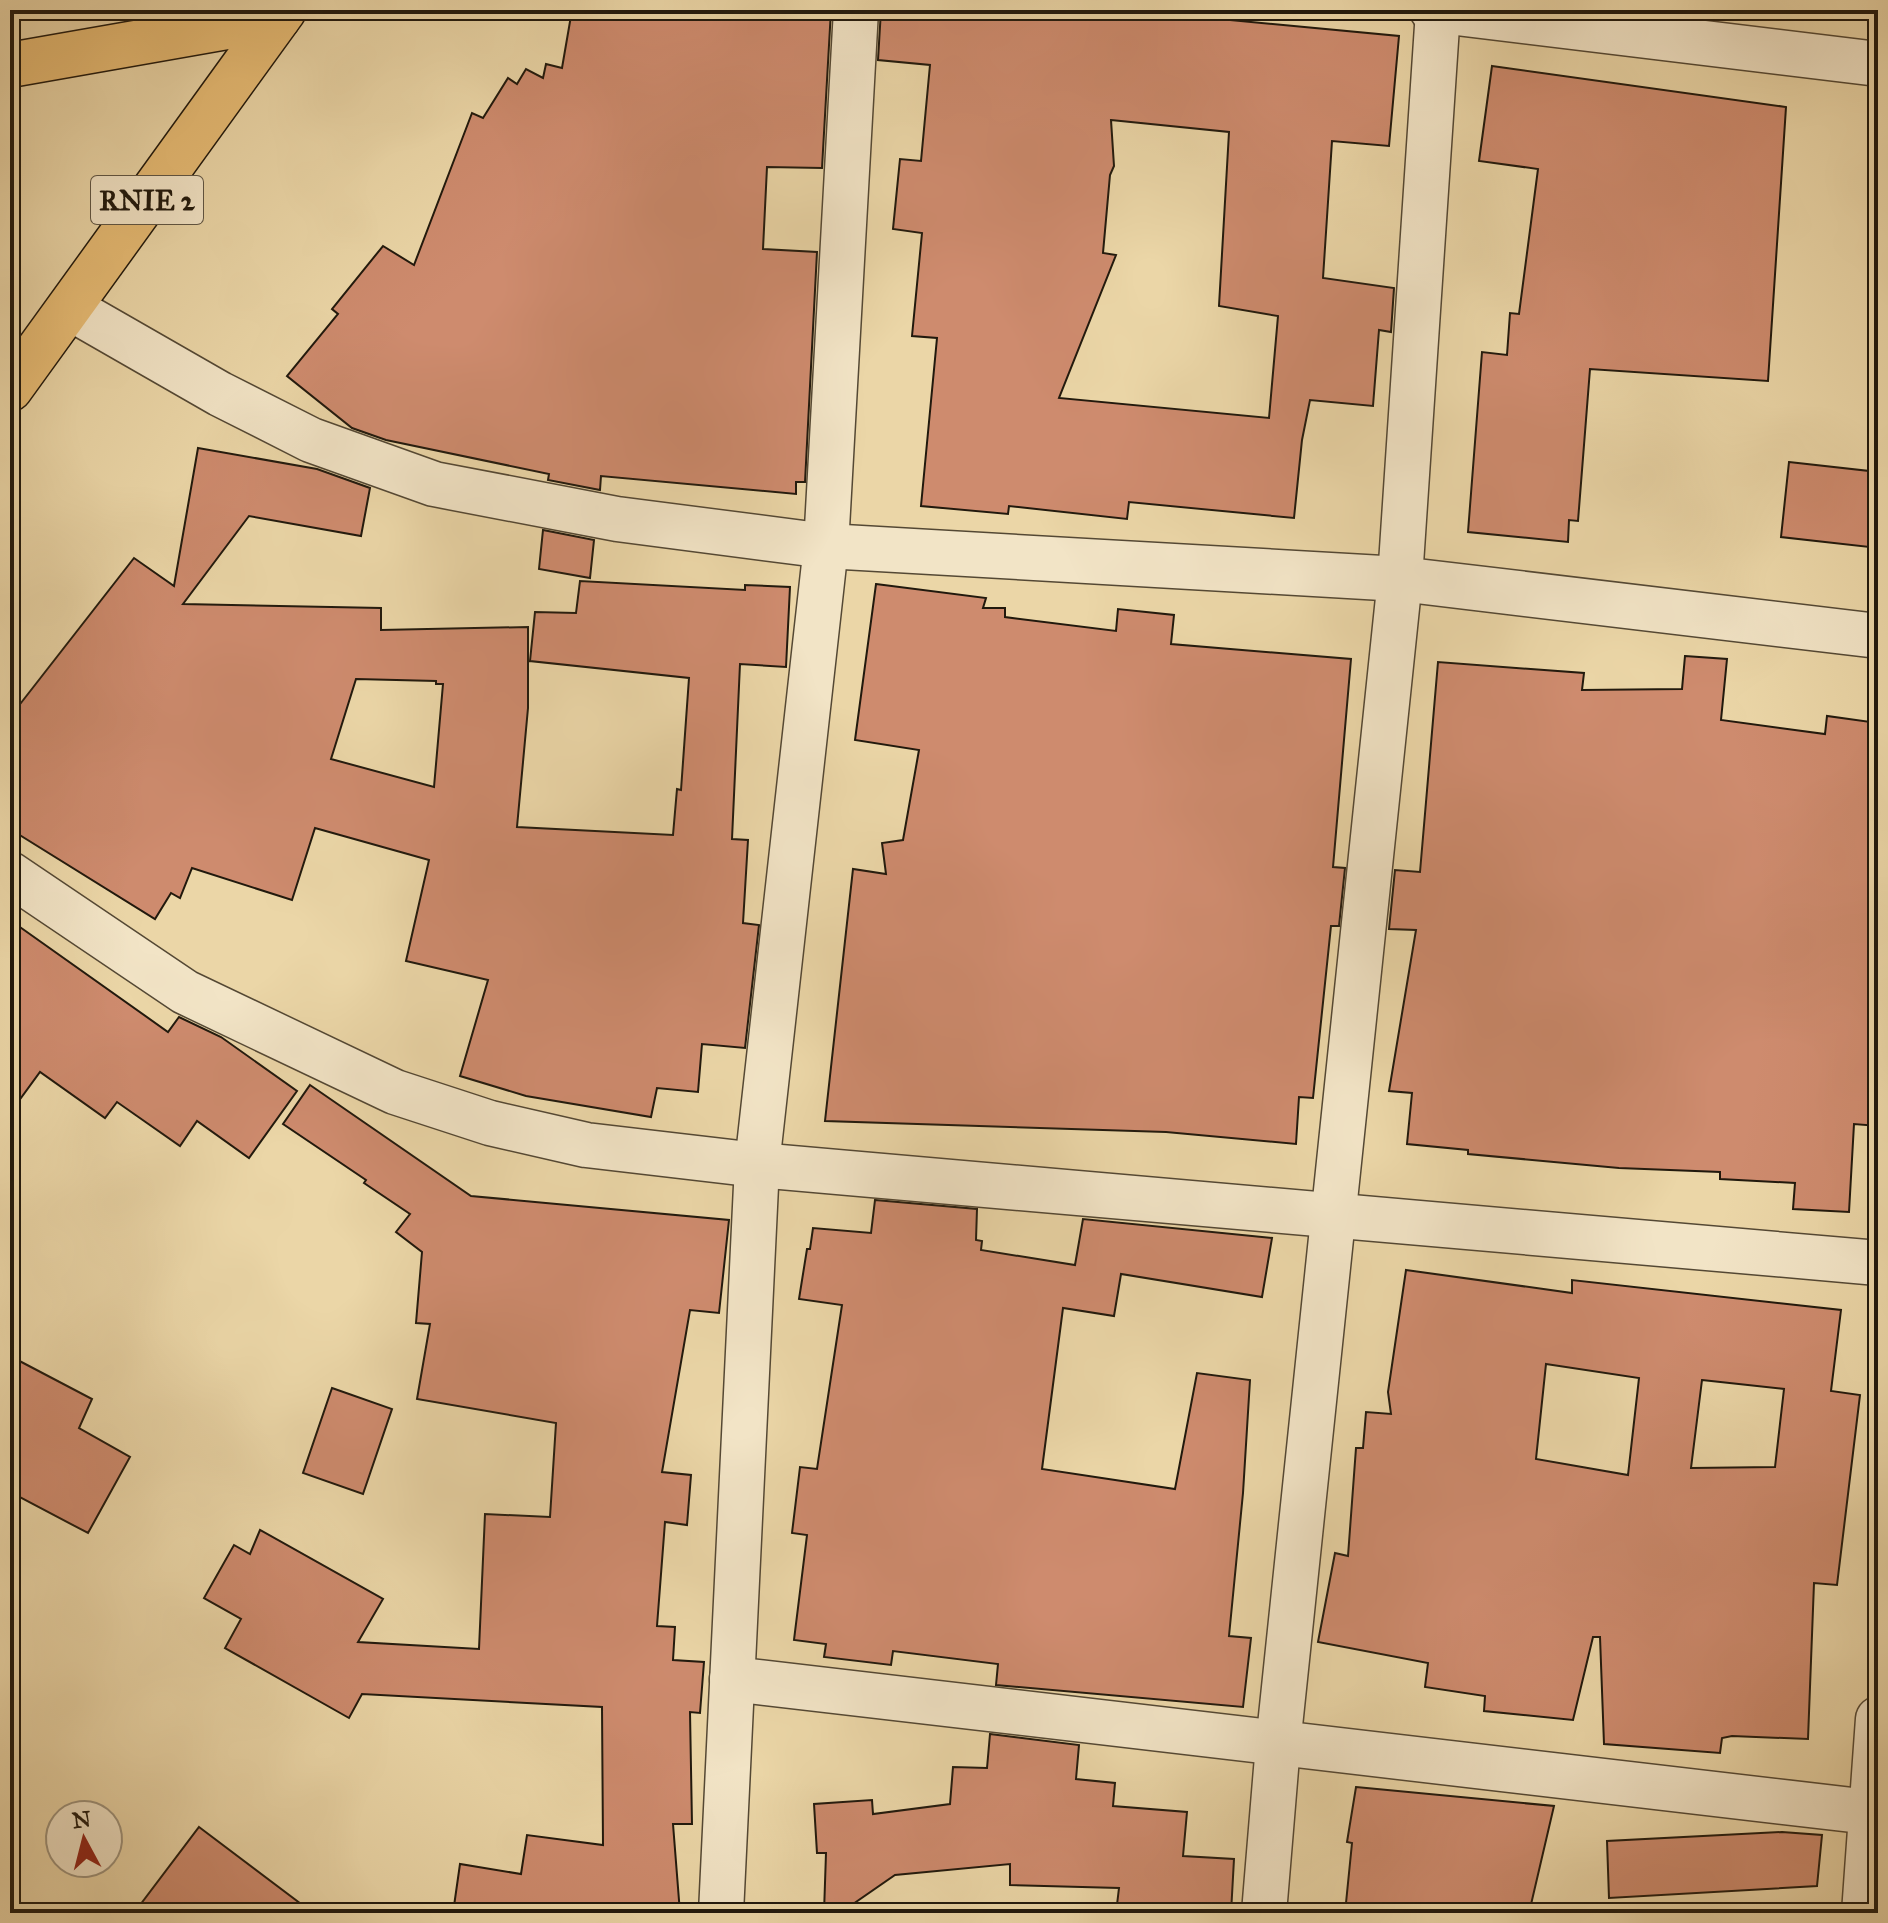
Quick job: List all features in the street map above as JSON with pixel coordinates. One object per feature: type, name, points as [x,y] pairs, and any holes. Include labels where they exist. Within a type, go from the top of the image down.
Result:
[{"type":"main road","points":[[10,65],[281,14]]},
{"type":"main road","name":"RNIE 2","points":[[10,389],[281,14]]},
{"type":"street","points":[[721,1913],[757,1165],[826,546],[856,10]]},
{"type":"street","points":[[1264,1913],[1278,1745],[1400,579],[1435,10],[1878,64]]},
{"type":"street","points":[[70,308],[220,394],[311,440],[434,484],[617,519],[826,546],[1400,579],[1878,636]]},
{"type":"street","points":[[10,874],[185,992],[395,1092],[490,1123],[586,1145],[757,1165],[1335,1213],[1878,1263]]},
{"type":"street","points":[[732,1679],[1874,1813]]},
{"type":"street","points":[[1864,1913],[1874,1813],[1878,1719]]},
{"type":"building","points":[[572,10],[831,10],[822,168],[767,167],[763,249],[817,252],[805,482],[796,482],[796,494],[601,476],[600,490],[548,480],[549,474],[386,440],[352,428],[287,376],[338,314],[332,309],[383,246],[414,265],[472,113],[483,118],[508,78],[517,84],[526,69],[543,78],[546,64],[562,68]]},
{"type":"building","points":[[881,10],[1125,10],[1399,36],[1389,146],[1332,141],[1323,278],[1394,288],[1391,332],[1379,330],[1373,406],[1310,400],[1302,440],[1294,518],[1129,502],[1127,519],[1009,506],[1008,514],[921,506],[937,338],[912,336],[922,233],[893,229],[900,159],[921,161],[930,65],[878,60]],"holes":[[[1111,120],[1229,132],[1219,306],[1278,316],[1269,418],[1059,398],[1116,255],[1103,253],[1110,175],[1114,166]]]},
{"type":"building","points":[[1492,66],[1786,107],[1768,381],[1590,369],[1578,521],[1569,520],[1568,542],[1468,532],[1482,352],[1507,355],[1510,313],[1519,314],[1538,169],[1479,161]]},
{"type":"building","points":[[198,448],[317,469],[370,488],[361,536],[249,516],[183,604],[381,608],[381,630],[528,627],[528,708],[517,827],[673,835],[677,789],[681,790],[689,678],[530,661],[535,612],[576,613],[580,581],[745,590],[745,585],[790,587],[786,667],[740,664],[732,839],[748,840],[743,923],[759,925],[745,1048],[702,1044],[698,1092],[657,1088],[651,1117],[526,1096],[460,1076],[488,980],[406,961],[429,860],[315,828],[292,900],[192,868],[180,898],[171,893],[155,919],[10,829],[10,717],[134,558],[174,586]],"holes":[[[356,679],[436,681],[436,684],[443,684],[434,787],[331,759]]]},
{"type":"building","points":[[1789,462],[1878,472],[1878,548],[1781,537]]},
{"type":"building","points":[[543,530],[594,540],[590,578],[539,569]]},
{"type":"building","points":[[876,584],[986,598],[983,608],[1005,608],[1005,617],[1116,631],[1118,609],[1174,615],[1171,644],[1351,659],[1333,867],[1345,868],[1339,926],[1331,926],[1313,1098],[1299,1097],[1296,1144],[1166,1132],[825,1121],[853,869],[886,874],[882,843],[903,840],[919,750],[855,740]]},
{"type":"building","points":[[1685,656],[1727,659],[1721,720],[1825,734],[1827,716],[1878,723],[1878,1126],[1854,1124],[1849,1212],[1793,1209],[1795,1183],[1720,1179],[1720,1172],[1619,1168],[1468,1154],[1468,1150],[1407,1144],[1412,1093],[1389,1091],[1416,930],[1389,929],[1395,870],[1420,872],[1438,662],[1584,673],[1582,690],[1682,689]]},
{"type":"building","points":[[10,920],[168,1032],[179,1017],[221,1037],[297,1091],[249,1158],[197,1121],[180,1146],[117,1102],[105,1118],[40,1072],[10,1113]]},
{"type":"building","points":[[310,1085],[471,1196],[729,1220],[719,1313],[690,1310],[662,1472],[691,1475],[687,1525],[665,1522],[657,1626],[675,1627],[673,1660],[704,1662],[700,1713],[690,1712],[692,1824],[673,1824],[680,1913],[453,1913],[460,1864],[521,1874],[527,1835],[603,1845],[602,1707],[362,1694],[349,1718],[225,1648],[241,1619],[204,1598],[234,1545],[250,1554],[260,1530],[383,1599],[358,1642],[479,1649],[485,1514],[550,1517],[556,1423],[417,1399],[430,1324],[416,1323],[422,1252],[396,1232],[410,1214],[283,1124]]},
{"type":"building","points":[[875,1200],[977,1209],[976,1240],[982,1241],[981,1250],[1075,1265],[1083,1219],[1272,1238],[1262,1297],[1121,1274],[1114,1316],[1063,1308],[1042,1469],[1175,1489],[1197,1373],[1250,1380],[1229,1636],[1251,1638],[1243,1707],[996,1685],[998,1664],[893,1651],[891,1665],[824,1657],[826,1644],[794,1640],[807,1535],[792,1533],[800,1467],[817,1469],[842,1305],[799,1299],[807,1249],[810,1249],[813,1228],[871,1233]]},
{"type":"building","points":[[1406,1270],[1572,1293],[1572,1280],[1841,1310],[1831,1391],[1860,1395],[1837,1585],[1814,1583],[1808,1739],[1732,1736],[1722,1738],[1720,1753],[1604,1744],[1600,1637],[1593,1637],[1573,1720],[1484,1711],[1485,1696],[1425,1687],[1428,1663],[1318,1642],[1335,1553],[1348,1556],[1356,1448],[1363,1448],[1366,1412],[1391,1414],[1388,1392]],"holes":[[[1546,1364],[1639,1378],[1628,1475],[1536,1459]],[[1702,1380],[1784,1389],[1775,1467],[1691,1468]]]},
{"type":"building","points":[[10,1356],[92,1399],[79,1428],[130,1457],[88,1533],[10,1492]]},
{"type":"building","points":[[332,1388],[392,1409],[363,1494],[303,1473]]},
{"type":"building","points":[[990,1734],[1079,1745],[1076,1779],[1115,1783],[1113,1806],[1187,1812],[1183,1856],[1234,1859],[1231,1913],[1116,1913],[1119,1888],[1010,1885],[1010,1864],[895,1875],[840,1913],[824,1913],[826,1853],[817,1853],[814,1804],[872,1800],[873,1814],[950,1804],[953,1767],[987,1768]]},
{"type":"building","points":[[1356,1787],[1554,1806],[1529,1913],[1345,1913],[1352,1843],[1347,1842]]},
{"type":"building","points":[[199,1827],[313,1913],[134,1913]]},
{"type":"building","points":[[1782,1832],[1822,1835],[1817,1886],[1609,1898],[1607,1841]]}]
